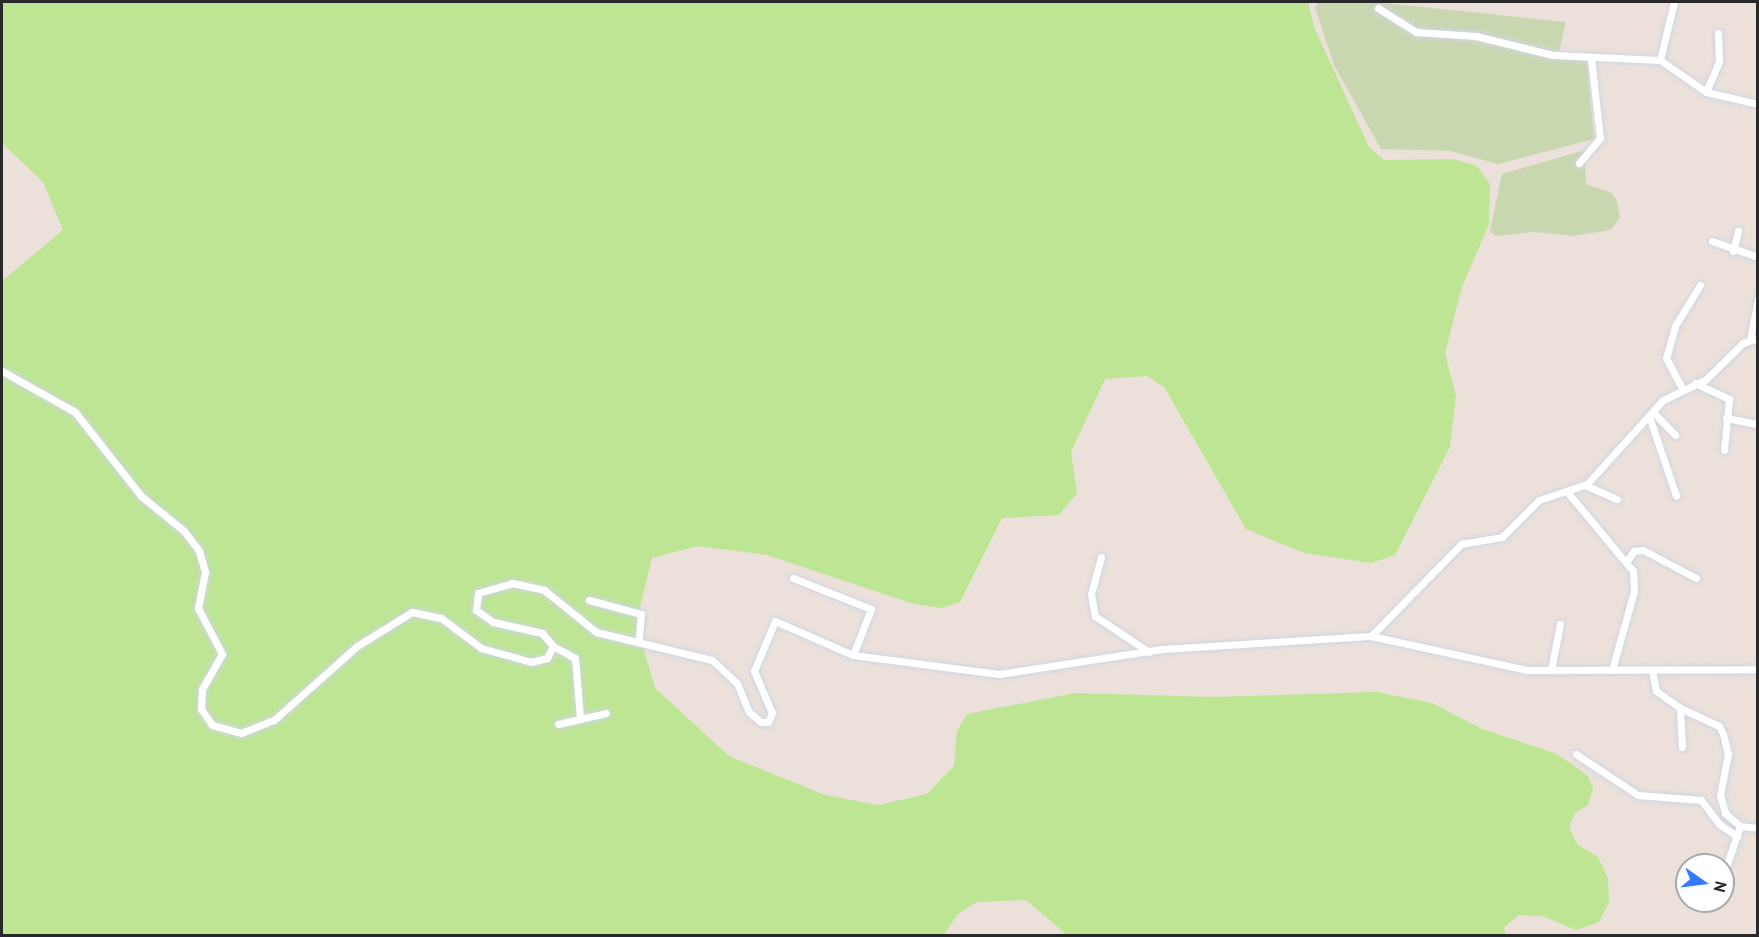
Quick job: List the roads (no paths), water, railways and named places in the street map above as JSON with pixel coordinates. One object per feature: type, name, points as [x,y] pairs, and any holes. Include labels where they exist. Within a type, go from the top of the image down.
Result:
[{"type":"street","points":[[1660,60],[1674,2]]},
{"type":"street","points":[[1378,8],[1416,32],[1476,36],[1553,56],[1660,60],[1706,92],[1758,104]]},
{"type":"street","points":[[1706,92],[1719,62],[1718,33]]},
{"type":"street","points":[[1579,163],[1600,138],[1591,58]]},
{"type":"street","points":[[1733,251],[1738,231]]},
{"type":"street","points":[[1712,241],[1733,251],[1758,257]]},
{"type":"street","points":[[1682,388],[1666,358],[1675,326],[1700,285]]},
{"type":"street","points":[[1371,636],[1461,544],[1502,537],[1539,500],[1569,494],[1585,485],[1618,444],[1652,417],[1682,388],[1695,383],[1754,339],[1758,299]]},
{"type":"street","points":[[2,370],[75,412],[141,496],[184,531],[199,550],[205,572],[198,608],[222,654],[202,689],[201,709],[218,729],[258,730],[357,646],[412,612],[441,618],[481,648],[531,662],[547,658],[553,646]]},
{"type":"street","points":[[1695,383],[1729,399],[1724,450]]},
{"type":"street","points":[[1652,417],[1675,435]]},
{"type":"street","points":[[1652,417],[1676,496]]},
{"type":"street","points":[[1726,418],[1758,424]]},
{"type":"street","points":[[1585,485],[1617,499]]},
{"type":"street","points":[[1569,494],[1626,562],[1634,591],[1612,670]]},
{"type":"street","points":[[1626,562],[1634,551],[1643,550],[1696,578]]},
{"type":"street","points":[[1101,557],[1091,594],[1095,616],[1149,651]]},
{"type":"street","points":[[793,578],[871,609],[853,655]]},
{"type":"street","points":[[580,718],[575,658],[553,646],[542,633],[482,617],[476,610],[478,593],[512,583],[544,590],[585,626],[712,660],[736,683],[749,712],[761,722],[768,722],[772,713],[754,671],[775,621],[853,655],[999,674],[1149,651],[1371,636],[1508,668],[1551,670],[1758,669]]},
{"type":"street","points":[[589,600],[620,613],[641,614],[639,639]]},
{"type":"street","points":[[1551,670],[1560,624]]},
{"type":"street","points":[[1652,670],[1656,691],[1680,708],[1719,726],[1724,734],[1728,754],[1720,795],[1725,813],[1740,826],[1758,828]]},
{"type":"street","points":[[1680,708],[1682,747]]},
{"type":"street","points":[[558,724],[606,713]]},
{"type":"street","points":[[1576,754],[1638,795],[1701,801],[1719,824],[1737,836]]},
{"type":"street","points":[[1731,853],[1740,826]]}]
